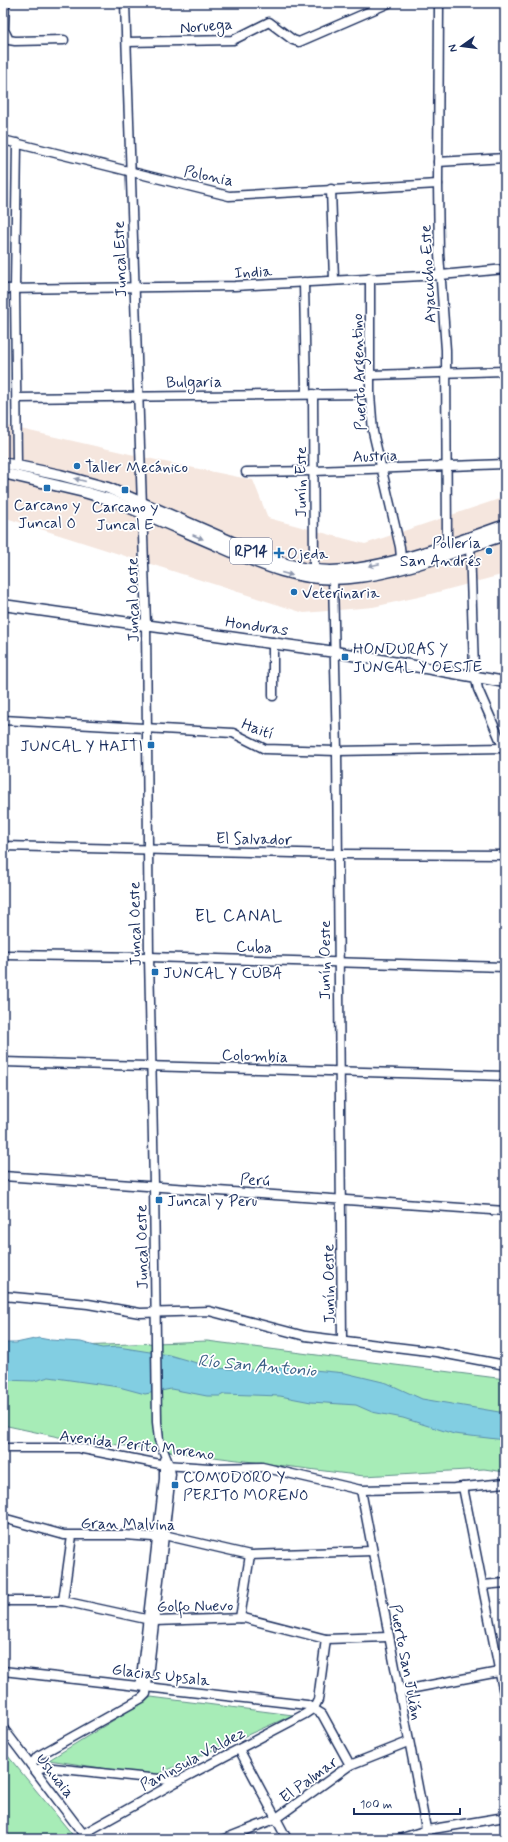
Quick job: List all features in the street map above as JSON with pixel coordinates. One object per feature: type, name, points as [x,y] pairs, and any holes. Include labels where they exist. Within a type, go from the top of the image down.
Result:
[{"type":"main road","name":"RP14","points":[[3,463],[92,483],[202,527],[278,562],[314,570],[350,569],[401,558],[505,525]]},
{"type":"main road","name":"RP14","points":[[3,473],[84,492],[144,514],[270,568],[304,577],[333,579],[351,578],[382,572],[505,535]]},
{"type":"main road","points":[[84,492],[100,492],[139,507],[143,506],[144,503]]},
{"type":"main road","points":[[144,514],[149,511],[186,526],[202,527]]},
{"type":"main road","name":"Honduras","points":[[3,605],[273,642],[505,682]]},
{"type":"street","points":[[5,3],[4,30],[9,40],[15,42],[64,40]]},
{"type":"street","name":"Juncal Este","points":[[125,3],[134,288],[144,514]]},
{"type":"street","name":"Noruega","points":[[127,42],[233,40],[269,22],[293,40],[299,42],[389,3]]},
{"type":"street","name":"Ayacucho Este","points":[[439,3],[438,184],[446,373],[448,466],[447,544]]},
{"type":"street","name":"Polonia","points":[[3,140],[131,170],[229,196],[438,184]]},
{"type":"street","points":[[17,143],[15,288],[17,465]]},
{"type":"street","points":[[438,162],[505,158]]},
{"type":"street","points":[[331,189],[334,280]]},
{"type":"street","name":"India","points":[[3,288],[235,286],[441,275],[505,269]]},
{"type":"street","name":"Puerto Argentino","points":[[370,278],[370,394],[373,432],[400,547],[401,558]]},
{"type":"street","name":"Junín Este","points":[[304,282],[314,471],[314,570]]},
{"type":"street","points":[[371,375],[505,371]]},
{"type":"street","name":"Bulgaria","points":[[17,398],[370,394]]},
{"type":"street","name":"Austria","points":[[246,472],[505,464]]},
{"type":"street","name":"Juncal Oeste","points":[[144,514],[150,1065],[154,1185],[157,1434],[167,1465]]},
{"type":"street","points":[[470,546],[475,677],[478,689],[504,750]]},
{"type":"street","name":"Junín Oeste","points":[[333,579],[337,750],[342,1342]]},
{"type":"street","points":[[273,642],[273,696]]},
{"type":"street","name":"Haití","points":[[3,720],[233,733],[265,749],[504,750]]},
{"type":"street","name":"El Salvador","points":[[3,846],[338,854],[505,855]]},
{"type":"street","name":"Cuba","points":[[3,955],[149,957],[505,967]]},
{"type":"street","name":"Colombia","points":[[3,1062],[505,1076]]},
{"type":"street","name":"Perú","points":[[3,1176],[154,1185],[505,1211]]},
{"type":"street","points":[[3,1296],[80,1303],[140,1313],[209,1311],[287,1332],[342,1342],[436,1352],[505,1364]]},
{"type":"street","name":"Avenida Perito Moreno","points":[[3,1448],[82,1448],[119,1457],[167,1465],[210,1468],[262,1467],[361,1490],[463,1487],[505,1483]]},
{"type":"street","points":[[167,1465],[161,1536],[144,1687],[146,1694],[142,1698],[38,1756],[33,1767],[178,1781]]},
{"type":"street","points":[[463,1487],[482,1585],[503,1672],[505,1698]]},
{"type":"street","name":"Puerto San Julián","points":[[361,1490],[408,1742],[428,1839]]},
{"type":"street","name":"Gran Malvina","points":[[3,1518],[72,1536],[161,1536],[250,1555],[372,1551]]},
{"type":"street","points":[[63,1601],[72,1536]]},
{"type":"street","points":[[240,1618],[250,1555]]},
{"type":"street","points":[[482,1585],[505,1583]]},
{"type":"street","name":"Golfo Nuevo","points":[[3,1602],[63,1601],[152,1620],[240,1618],[326,1639],[388,1637]]},
{"type":"street","points":[[326,1639],[318,1700],[314,1708],[322,1714],[350,1765]]},
{"type":"street","name":"Glacias Upsala","points":[[3,1672],[301,1704],[314,1708]]},
{"type":"street","points":[[399,1691],[503,1672]]},
{"type":"street","name":"Panínsula Valdez","points":[[85,1836],[178,1781],[314,1708]]},
{"type":"street","name":"Ushuaia","points":[[3,1728],[85,1836]]},
{"type":"street","name":"El Palmar","points":[[224,1839],[275,1819],[350,1765],[408,1742]]},
{"type":"street","points":[[239,1749],[287,1839]]},
{"type":"street","points":[[399,1839],[427,1830],[505,1817]]},
{"type":"shaded area","points":[[3,425],[165,462],[253,480],[268,518],[365,544],[505,497],[505,574],[423,596],[373,607],[304,613],[3,517]]},
{"type":"green space","points":[[207,1341],[505,1379],[505,1472],[484,1469],[364,1476],[63,1438],[3,1425],[3,1349]]},
{"type":"green space","points":[[151,1697],[293,1715],[154,1776],[49,1760]]},
{"type":"green space","points":[[3,1750],[76,1839],[3,1839]]},
{"type":"water","name":"Río San Antonio","points":[[39,1338],[81,1342],[102,1348],[118,1347],[169,1355],[214,1368],[270,1371],[282,1367],[345,1373],[387,1383],[422,1399],[505,1413],[505,1440],[454,1434],[403,1418],[372,1412],[356,1405],[311,1402],[280,1396],[224,1394],[220,1396],[207,1396],[171,1389],[145,1394],[119,1387],[49,1377],[34,1381],[3,1380],[3,1343],[16,1343]]},
{"type":"place","name":"Taller Mecánico","points":[[77,466]]},
{"type":"place","name":"Carcano y Juncal O","points":[[47,488]]},
{"type":"place","name":"Carcano y Juncal E","points":[[125,490]]},
{"type":"place","name":"Pollería San Andrés","points":[[489,551]]},
{"type":"place","name":"Ojeda","points":[[279,553]]},
{"type":"place","name":"Veterinaria","points":[[294,592]]},
{"type":"place","name":"HONDURAS Y JUNCAL Y OESTE","points":[[345,657]]},
{"type":"place","name":"JUNCAL Y HAITI","points":[[151,745]]},
{"type":"place","name":"JUNCAL Y CUBA","points":[[155,972]]},
{"type":"place","name":"Juncal y Peru","points":[[159,1200]]},
{"type":"place","name":"COMODORO Y PERITO MORENO","points":[[175,1485]]},
{"type":"district","name":"EL CANAL","points":[[239,915]]}]
